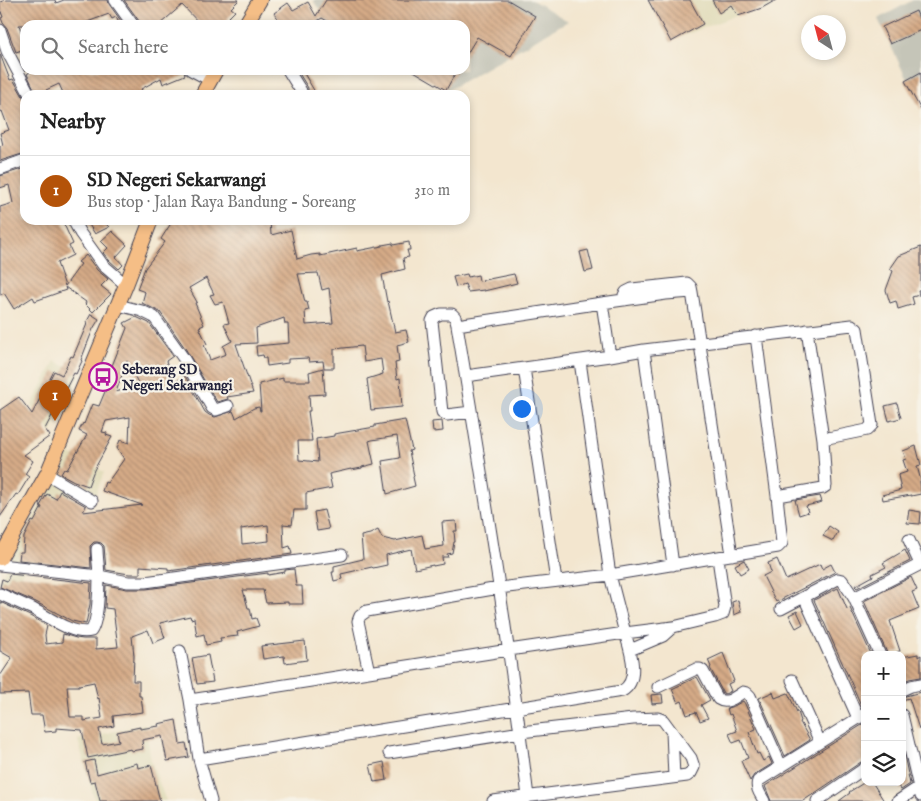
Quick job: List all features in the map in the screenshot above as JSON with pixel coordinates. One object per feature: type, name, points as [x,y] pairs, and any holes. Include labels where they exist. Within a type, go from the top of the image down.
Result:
[{"type":"main road","points":[[249,20],[260,0]]},
{"type":"main road","points":[[205,90],[213,75]]},
{"type":"main road","points":[[0,558],[47,474],[118,305],[149,225]]},
{"type":"street","points":[[115,0],[129,20]]},
{"type":"street","points":[[0,30],[7,51],[27,90]]},
{"type":"street","points":[[291,75],[300,90]]},
{"type":"street","points":[[0,168],[20,162]]},
{"type":"street","points":[[76,225],[104,265],[126,285]]},
{"type":"street","points":[[457,325],[625,300],[624,295],[632,289],[687,283],[691,287],[701,343],[732,555]]},
{"type":"street","points":[[602,303],[610,356]]},
{"type":"street","points":[[118,305],[142,311],[154,317],[184,359],[212,408],[216,410],[228,406]]},
{"type":"street","points":[[471,412],[446,415],[442,412],[432,321],[434,317],[442,314],[452,314],[456,317],[509,650],[521,732],[525,799]]},
{"type":"street","points":[[466,376],[580,361],[644,350],[852,324],[857,329],[872,425],[867,430],[823,439]]},
{"type":"street","points":[[777,496],[826,486],[823,439],[807,330]]},
{"type":"street","points":[[369,672],[358,621],[360,616],[367,611],[499,588],[610,575],[778,547],[782,543],[756,336]]},
{"type":"street","points":[[644,350],[673,565]]},
{"type":"street","points":[[199,759],[622,691],[628,687],[632,682],[633,675],[630,650],[610,575],[580,361]]},
{"type":"street","points":[[524,368],[556,582]]},
{"type":"street","points":[[47,474],[92,501]]},
{"type":"street","points":[[854,598],[919,566],[920,564],[909,540]]},
{"type":"street","points":[[0,594],[60,625],[88,632],[94,626],[99,576],[96,549]]},
{"type":"street","points":[[0,565],[99,576],[128,582],[145,582],[342,555]]},
{"type":"street","points":[[190,700],[509,650],[673,627],[715,617],[723,614],[725,607],[718,558]]},
{"type":"street","points":[[780,609],[840,579],[844,581],[854,598],[878,651]]},
{"type":"street","points":[[764,801],[756,784],[758,781],[861,716],[804,597]]},
{"type":"street","points":[[630,650],[663,636],[673,627]]},
{"type":"street","points":[[180,650],[199,759],[211,801]]},
{"type":"street","points":[[658,687],[692,670],[700,669],[721,701],[725,702],[744,692],[747,693],[782,766]]},
{"type":"street","points":[[792,680],[820,742]]},
{"type":"street","points":[[906,688],[921,684]]},
{"type":"street","points":[[389,753],[521,732],[658,718],[663,720],[672,732],[691,758],[694,767],[691,773],[686,776],[525,799],[493,801]]},
{"type":"street","points":[[672,732],[674,777]]},
{"type":"street","points":[[898,801],[920,791],[905,741]]},
{"type":"street","points":[[817,801],[861,771]]},
{"type":"shaded area","points":[[313,0],[532,0],[568,21],[448,90],[424,75],[470,75],[470,20],[405,20],[321,13]]},
{"type":"shaded area","points":[[650,0],[780,0],[766,9],[757,7],[670,41]]},
{"type":"shaded area","points":[[913,0],[921,0],[921,109],[878,19]]},
{"type":"shaded area","points":[[55,361],[79,374],[51,433],[32,405]]},
{"type":"shaded area","points":[[68,453],[104,472],[94,499],[74,488],[55,515],[42,550],[41,567],[25,567],[17,584],[11,581],[0,603],[0,580]]},
{"type":"shaded area","points":[[145,724],[151,761],[166,801],[95,801],[78,740]]},
{"type":"building","points":[[6,0],[55,0],[56,3],[64,0],[108,0],[120,20],[118,20],[116,17],[112,19],[109,14],[93,20],[20,20],[20,51],[16,52],[1,18],[3,17],[0,2]]},
{"type":"building","points":[[124,0],[239,0],[231,8],[235,11],[227,19],[228,20],[196,20],[182,5],[165,20],[138,20]]},
{"type":"building","points":[[326,0],[508,0],[535,16],[511,56],[477,37],[470,49],[470,20],[325,20],[322,18],[319,20],[279,20],[274,13],[288,3],[293,10],[308,2],[316,16]]},
{"type":"building","points":[[648,0],[690,0],[703,24],[671,42]]},
{"type":"building","points":[[712,0],[776,0],[762,8],[738,16],[731,5],[719,13]]},
{"type":"building","points":[[916,11],[921,23],[921,30],[890,44],[882,27]]},
{"type":"building","points":[[0,54],[10,80],[13,79],[20,91],[20,155],[0,161],[0,146],[3,145],[0,133],[9,130],[2,111],[0,112]]},
{"type":"building","points":[[921,72],[921,110],[905,81]]},
{"type":"building","points":[[27,75],[185,75],[163,84],[161,78],[142,90],[62,90],[59,84],[46,90],[35,90]]},
{"type":"building","points":[[300,75],[305,75],[314,90],[308,90]]},
{"type":"building","points":[[420,75],[454,75],[446,90]]},
{"type":"building","points":[[20,170],[20,225],[64,225],[73,244],[69,246],[73,255],[57,263],[65,286],[81,264],[78,262],[86,255],[97,270],[108,279],[101,286],[111,294],[93,312],[85,304],[86,302],[65,287],[66,290],[35,301],[33,297],[14,309],[4,293],[0,295],[0,207],[13,203],[9,185],[0,188],[0,176]]},
{"type":"building","points":[[89,225],[107,225],[109,227],[95,234]]},
{"type":"building","points":[[170,225],[270,225],[271,235],[291,230],[297,259],[357,248],[357,251],[393,243],[393,245],[409,242],[410,250],[407,250],[409,257],[403,258],[405,269],[382,275],[395,332],[406,330],[409,342],[397,345],[399,362],[395,363],[397,379],[400,378],[402,407],[371,410],[367,379],[383,374],[381,359],[364,362],[362,346],[334,349],[334,368],[324,368],[323,361],[309,362],[308,358],[288,359],[288,363],[267,366],[266,358],[263,355],[257,356],[256,346],[289,343],[288,324],[285,324],[284,318],[256,328],[257,343],[236,344],[253,393],[227,397],[228,399],[217,402],[185,348],[160,312],[142,303],[145,292],[137,289],[145,268],[165,242],[161,239]],"holes":[[[318,273],[322,290],[329,288],[333,323],[306,325],[305,311],[309,310],[298,274]],[[206,278],[214,294],[210,295],[215,304],[223,302],[229,323],[224,324],[232,341],[223,346],[226,354],[210,360],[204,345],[207,344],[199,327],[204,325],[195,303],[197,302],[189,288]]]},
{"type":"building","points":[[112,231],[127,245],[116,257],[123,265],[119,269],[103,253],[108,248],[101,241]]},
{"type":"building","points":[[921,247],[921,290],[918,291],[919,295],[912,297],[914,304],[898,309],[896,301],[890,303],[886,290],[893,271],[890,269],[899,256]]},
{"type":"building","points":[[588,250],[593,270],[585,272],[580,252]]},
{"type":"building","points":[[467,274],[468,277],[478,275],[479,281],[514,274],[517,283],[484,291],[468,292],[465,284],[456,287],[453,277]]},
{"type":"building","points":[[91,314],[99,319],[93,329],[76,374],[74,373],[45,429],[50,436],[24,455],[33,461],[25,474],[29,477],[18,495],[16,494],[0,517],[0,410],[19,397],[32,414],[54,371],[62,375],[71,356],[73,357]]},
{"type":"building","points":[[136,317],[149,323],[173,356],[166,361],[174,381],[185,376],[205,412],[215,417],[233,411],[236,418],[259,407],[261,411],[259,384],[283,378],[283,381],[310,381],[309,372],[323,368],[325,394],[309,395],[310,411],[308,411],[312,441],[298,441],[299,460],[318,462],[316,439],[405,420],[412,450],[409,451],[415,486],[387,494],[382,461],[400,458],[397,436],[372,440],[369,441],[374,464],[329,474],[332,488],[306,493],[306,510],[294,510],[292,525],[283,524],[284,548],[290,546],[292,554],[168,571],[168,568],[140,566],[140,574],[106,570],[104,546],[97,542],[90,546],[91,568],[19,560],[20,552],[23,552],[24,537],[32,521],[34,522],[47,494],[56,499],[60,491],[86,506],[83,512],[142,505],[102,491],[105,482],[107,483],[124,459],[117,448],[120,440],[129,443],[130,417],[106,421],[102,432],[112,437],[94,470],[88,486],[61,474],[64,469],[67,470],[87,435],[79,431],[92,404],[99,406],[109,382],[106,381],[127,328],[124,323]],"holes":[[[127,361],[139,385],[116,392]],[[268,525],[269,541],[242,544],[241,529]]]},
{"type":"building","points":[[897,403],[901,418],[889,421],[885,406]]},
{"type":"building","points":[[442,421],[443,431],[433,432],[432,422]]},
{"type":"building","points":[[916,446],[921,465],[917,466],[921,481],[921,494],[883,500],[882,495],[901,490],[898,475],[907,472],[903,460],[906,459],[903,451]]},
{"type":"building","points":[[820,496],[822,502],[806,506],[808,512],[799,515],[795,500]]},
{"type":"building","points":[[324,510],[329,529],[317,531],[314,512]]},
{"type":"building","points":[[909,510],[921,512],[920,524],[907,523]]},
{"type":"building","points":[[456,521],[457,531],[454,531],[455,542],[452,553],[447,554],[448,557],[442,557],[443,564],[415,569],[411,549],[386,555],[387,565],[341,574],[342,579],[334,581],[332,572],[334,572],[334,566],[363,559],[361,536],[378,530],[382,538],[395,541],[422,535],[425,549],[444,546],[442,522]]},
{"type":"building","points":[[829,526],[838,532],[833,541],[823,536]]},
{"type":"building","points":[[905,550],[910,561],[857,588],[855,586],[886,567],[883,563]]},
{"type":"building","points":[[777,559],[786,580],[820,564],[822,569],[831,564],[835,572],[776,602],[763,576],[771,572],[768,563]]},
{"type":"building","points":[[744,560],[749,569],[740,574],[735,565]]},
{"type":"building","points":[[294,569],[296,586],[302,586],[303,604],[288,604],[288,602],[266,603],[263,590],[243,590],[252,619],[256,618],[259,626],[237,632],[238,636],[220,638],[221,642],[206,645],[204,634],[197,636],[194,618],[191,619],[190,616],[160,623],[165,638],[153,643],[148,630],[132,636],[134,656],[133,681],[139,681],[139,696],[141,696],[143,712],[113,716],[114,726],[99,729],[102,744],[119,741],[117,732],[140,727],[140,729],[159,726],[158,724],[176,720],[180,744],[186,743],[189,757],[167,761],[162,736],[142,740],[143,749],[131,751],[131,749],[88,758],[82,730],[56,728],[56,731],[45,732],[42,715],[31,715],[28,693],[0,694],[0,676],[12,658],[0,651],[0,602],[47,626],[46,644],[62,642],[63,634],[76,638],[96,639],[96,649],[118,647],[113,609],[105,608],[106,585],[127,589],[146,589],[268,573],[268,575],[285,572],[285,570]],"holes":[[[94,682],[102,718],[84,721],[84,717],[70,717],[67,686],[79,686]]]},
{"type":"building","points":[[10,574],[91,583],[90,604],[86,624],[72,621],[36,602],[0,587],[2,579],[7,581]]},
{"type":"building","points":[[911,577],[917,590],[912,592],[919,609],[890,621],[900,651],[886,651],[864,601]]},
{"type":"building","points":[[838,588],[847,609],[850,608],[870,651],[861,651],[861,705],[814,600]]},
{"type":"building","points":[[738,600],[741,612],[734,615],[732,602]]},
{"type":"building","points":[[797,611],[803,624],[796,628],[789,615]]},
{"type":"building","points":[[305,641],[307,660],[285,663],[284,656],[263,659],[261,646]]},
{"type":"building","points":[[723,653],[734,681],[728,684],[731,691],[725,694],[710,668],[708,660]]},
{"type":"building","points":[[918,654],[918,657],[921,655],[921,677],[906,680],[906,656]]},
{"type":"building","points":[[208,655],[213,682],[197,684],[192,658]]},
{"type":"building","points":[[697,677],[710,700],[701,705],[708,718],[700,721],[696,712],[687,715],[682,701],[678,703],[672,689]]},
{"type":"building","points":[[773,692],[775,698],[788,693],[810,740],[785,756],[759,698]]},
{"type":"building","points":[[921,692],[921,729],[919,729],[909,698],[906,699],[906,696]]},
{"type":"building","points":[[662,694],[663,703],[652,704],[651,695]]},
{"type":"building","points":[[743,701],[756,729],[749,732],[757,754],[759,753],[763,761],[769,757],[772,764],[754,775],[750,781],[741,761],[748,758],[741,740],[733,743],[729,734],[737,731],[727,708]]},
{"type":"building","points":[[861,726],[861,762],[803,801],[771,801],[765,786]]},
{"type":"building","points":[[94,760],[97,774],[137,763],[138,768],[151,765],[160,801],[100,801],[95,781],[90,782],[85,762]]},
{"type":"building","points":[[384,762],[387,780],[374,782],[370,765]]},
{"type":"building","points":[[906,765],[910,784],[901,790],[898,786],[906,786]]},
{"type":"building","points":[[861,784],[875,786],[884,801],[839,801]]},
{"type":"place","name":"Seberang SD Negeri Sekarwangi","points":[[103,377]]},
{"type":"place","name":"SD Negeri Sekarwangi","points":[[55,421]]}]
